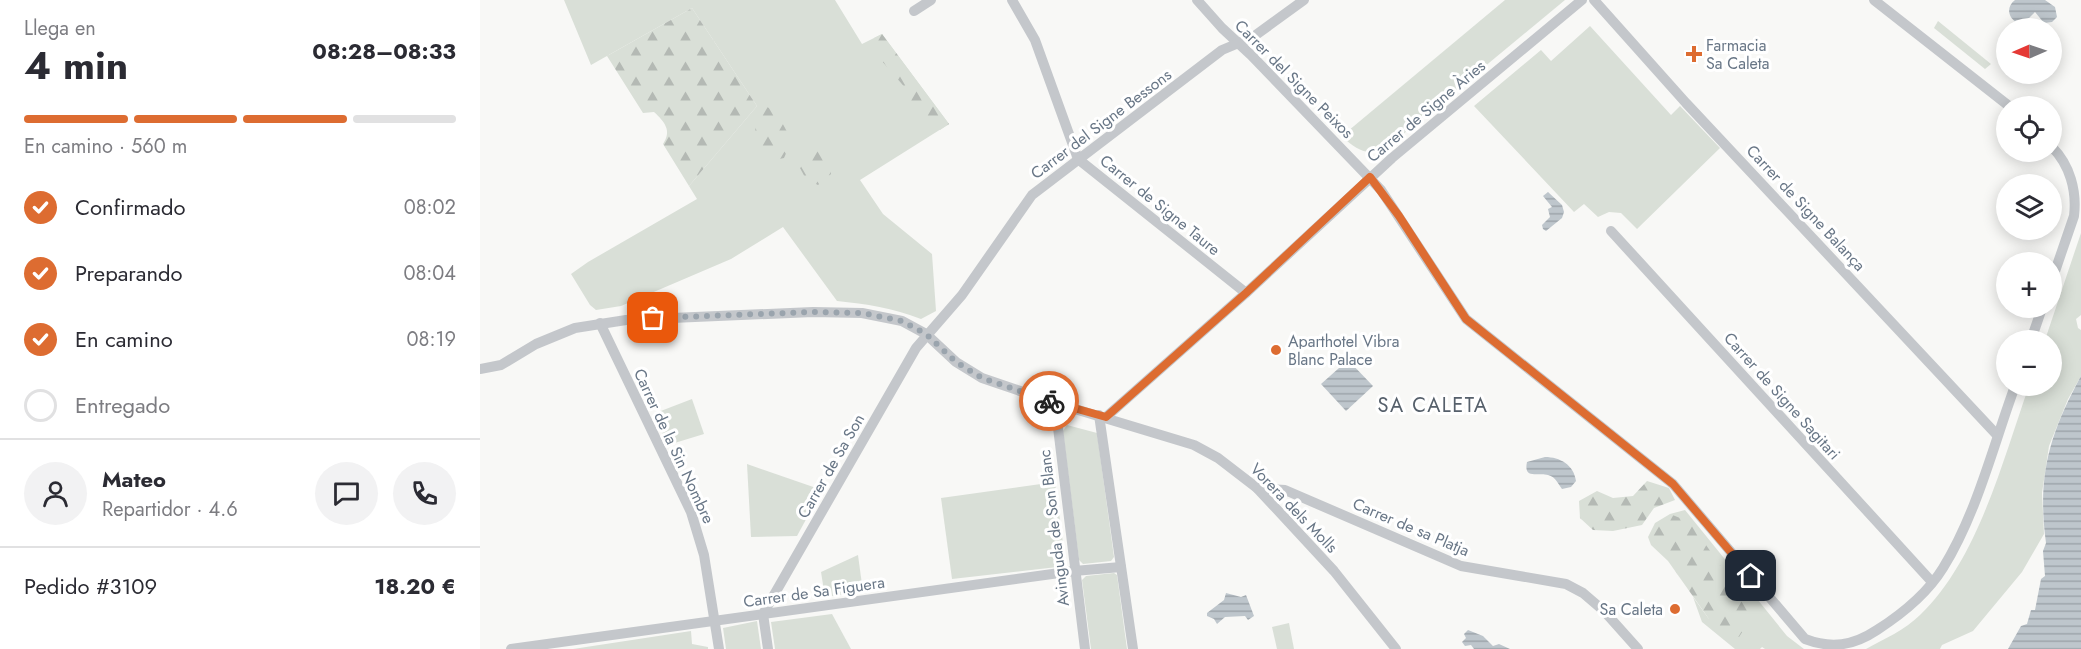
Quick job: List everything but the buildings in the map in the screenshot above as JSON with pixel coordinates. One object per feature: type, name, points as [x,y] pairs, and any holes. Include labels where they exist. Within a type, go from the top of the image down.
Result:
[{"type":"street","points":[[914,11],[931,0]]},
{"type":"street","name":"Carrer de Signe Taure","points":[[1012,0],[1035,40],[1078,159],[1246,293]]},
{"type":"street","name":"Carrer del Signe Peixos","points":[[1197,0],[1370,177],[1399,216],[1466,319],[1673,484],[1805,639],[1819,646],[1837,647],[1873,633],[1902,614],[1932,582],[1942,569],[1968,517],[2011,396]]},
{"type":"street","name":"Carrer del Signe Bessons","points":[[926,334],[962,295],[1032,195],[1222,50],[1253,37],[1304,0]]},
{"type":"street","name":"Carrer de Signe Àries","points":[[1103,416],[1246,293],[1370,177],[1582,0]]},
{"type":"street","name":"Carrer de Signe Balança","points":[[1594,0],[1686,103],[1997,435]]},
{"type":"street","points":[[1874,0],[1996,96]]},
{"type":"street","points":[[2062,160],[2072,178],[2075,206],[2074,216],[2062,252]]},
{"type":"street","name":"Carrer de Signe Sagitari","points":[[1611,231],[1932,582]]},
{"type":"street","name":"Vorera dels Molls","points":[[480,369],[501,365],[536,344],[575,328],[600,323],[653,318],[813,312],[862,313],[902,321],[926,334],[956,362],[982,378],[1054,403],[1194,445],[1227,464],[1257,488],[1334,571],[1396,649]]},
{"type":"street","name":"Carrer de la Sin Nombre","points":[[600,323],[691,512],[704,555],[719,649]]},
{"type":"street","name":"Carrer de Sa Son","points":[[763,614],[915,348],[926,334]]},
{"type":"street","name":"Avinguda de Son Blanc","points":[[1054,403],[1084,649]]},
{"type":"street","points":[[1103,416],[1133,649]]},
{"type":"street","name":"Carrer de sa Platja","points":[[1257,488],[1285,490],[1461,566],[1566,584],[1583,593],[1604,611],[1638,649]]},
{"type":"street","name":"Carrer de Sa Figuera","points":[[511,649],[1074,571],[1121,567]]},
{"type":"street","points":[[763,614],[768,649]]},
{"type":"green space","points":[[564,0],[835,0],[862,44],[882,34],[949,124],[860,180],[883,214],[932,254],[936,311],[921,319],[879,307],[837,301],[783,227],[731,259],[621,306],[596,310],[590,305],[571,274],[697,199],[689,186],[757,106],[692,8],[591,65]]},
{"type":"green space","points":[[1505,0],[1565,0],[1384,150],[1371,152],[1361,150],[1342,136]]},
{"type":"green space","points":[[692,8],[757,106],[689,186],[663,144],[667,135],[664,123],[654,112],[643,113],[607,56]]},
{"type":"green space","points":[[1938,21],[1991,64],[1985,69],[1934,28]]},
{"type":"green space","points":[[1590,26],[1671,115],[1680,106],[1720,148],[1637,229],[1621,213],[1609,212],[1598,217],[1584,204],[1574,212],[1474,106],[1541,50],[1551,61]]},
{"type":"green space","points":[[882,34],[949,124],[940,130],[911,104],[908,91],[881,60],[874,38]]},
{"type":"green space","points":[[767,107],[782,114],[781,121],[789,139],[784,158],[770,161],[754,138],[758,113]]},
{"type":"green space","points":[[826,148],[831,174],[818,185],[806,179],[800,168],[809,154]]},
{"type":"green space","points":[[2081,233],[2081,315],[2076,319],[2078,328],[2081,330],[2081,376],[2068,399],[2049,446],[2042,493],[2044,534],[2022,572],[1973,631],[1942,645],[1940,649],[1866,649],[1894,634],[1920,615],[1958,566],[1986,507],[2026,396],[2062,396],[2062,330],[2048,330],[2052,318],[2062,318],[2062,289]]},
{"type":"green space","points":[[692,399],[704,434],[668,445],[653,414]]},
{"type":"green space","points":[[1067,425],[1097,433],[1114,557],[1111,561],[1083,564],[1079,560],[1063,431]]},
{"type":"green space","points":[[747,464],[822,490],[797,536],[751,537]]},
{"type":"green space","points":[[1647,481],[1669,488],[1675,500],[1654,508],[1642,525],[1613,531],[1593,530],[1580,518],[1579,501],[1597,491],[1613,498],[1633,496]]},
{"type":"green space","points":[[1055,482],[1066,566],[952,579],[941,498]]},
{"type":"green space","points":[[1685,510],[1787,636],[1804,649],[1765,649],[1762,647],[1760,649],[1735,649],[1702,622],[1693,597],[1709,619],[1670,514]]},
{"type":"green space","points":[[1670,514],[1690,522],[1752,617],[1739,637],[1727,636],[1709,619],[1668,561],[1651,545],[1648,537],[1655,523]]},
{"type":"green space","points":[[858,555],[863,592],[825,597],[821,572]]},
{"type":"green space","points":[[1114,573],[1117,575],[1127,649],[1091,649],[1082,580],[1086,576]]},
{"type":"green space","points":[[832,614],[851,649],[775,649],[771,622]]},
{"type":"green space","points":[[757,621],[761,649],[726,649],[723,628]]},
{"type":"green space","points":[[1289,623],[1294,649],[1277,649],[1272,627]]},
{"type":"green space","points":[[691,631],[692,644],[708,647],[708,649],[573,649]]},
{"type":"shaded area","points":[[2015,0],[2045,0],[2055,7],[2057,17],[2040,18],[2035,12],[2029,18],[2012,18],[2009,11]]},
{"type":"shaded area","points":[[1548,192],[1562,205],[1564,212],[1562,218],[1546,231],[1542,225],[1550,217],[1548,209],[1552,207],[1543,196]]},
{"type":"shaded area","points":[[1348,360],[1373,386],[1346,411],[1321,384]]},
{"type":"shaded area","points":[[2081,376],[2081,649],[2008,649],[2021,626],[2027,624],[2031,610],[2035,610],[2041,579],[2045,576],[2043,551],[2046,543],[2043,497],[2048,456],[2053,437]]},
{"type":"shaded area","points":[[1545,457],[1556,458],[1569,466],[1576,481],[1571,487],[1562,489],[1551,476],[1527,471],[1527,462]]},
{"type":"shaded area","points":[[1226,593],[1241,597],[1246,595],[1254,616],[1248,620],[1245,616],[1225,617],[1217,624],[1214,619],[1207,616],[1207,613],[1224,600]]},
{"type":"shaded area","points":[[1468,630],[1483,636],[1493,646],[1499,644],[1510,649],[1474,649],[1471,645],[1465,646],[1462,642]]},
{"type":"way so far","points":[[653,318],[813,312],[862,313],[902,321],[926,334],[956,362],[982,378],[1049,401]]},
{"type":"place","name":"Farmacia Sa Caleta","points":[[1694,54]]},
{"type":"place","name":"Aparthotel Vibra Blanc Palace","points":[[1276,350]]},
{"type":"place","name":"Sa Caleta","points":[[1675,609]]},
{"type":"district","name":"SA CALETA","points":[[1433,405]]},
{"type":"route","points":[[1049,401],[1106,417],[1246,293],[1370,177],[1399,216],[1466,319],[1673,484],[1751,576]]}]
